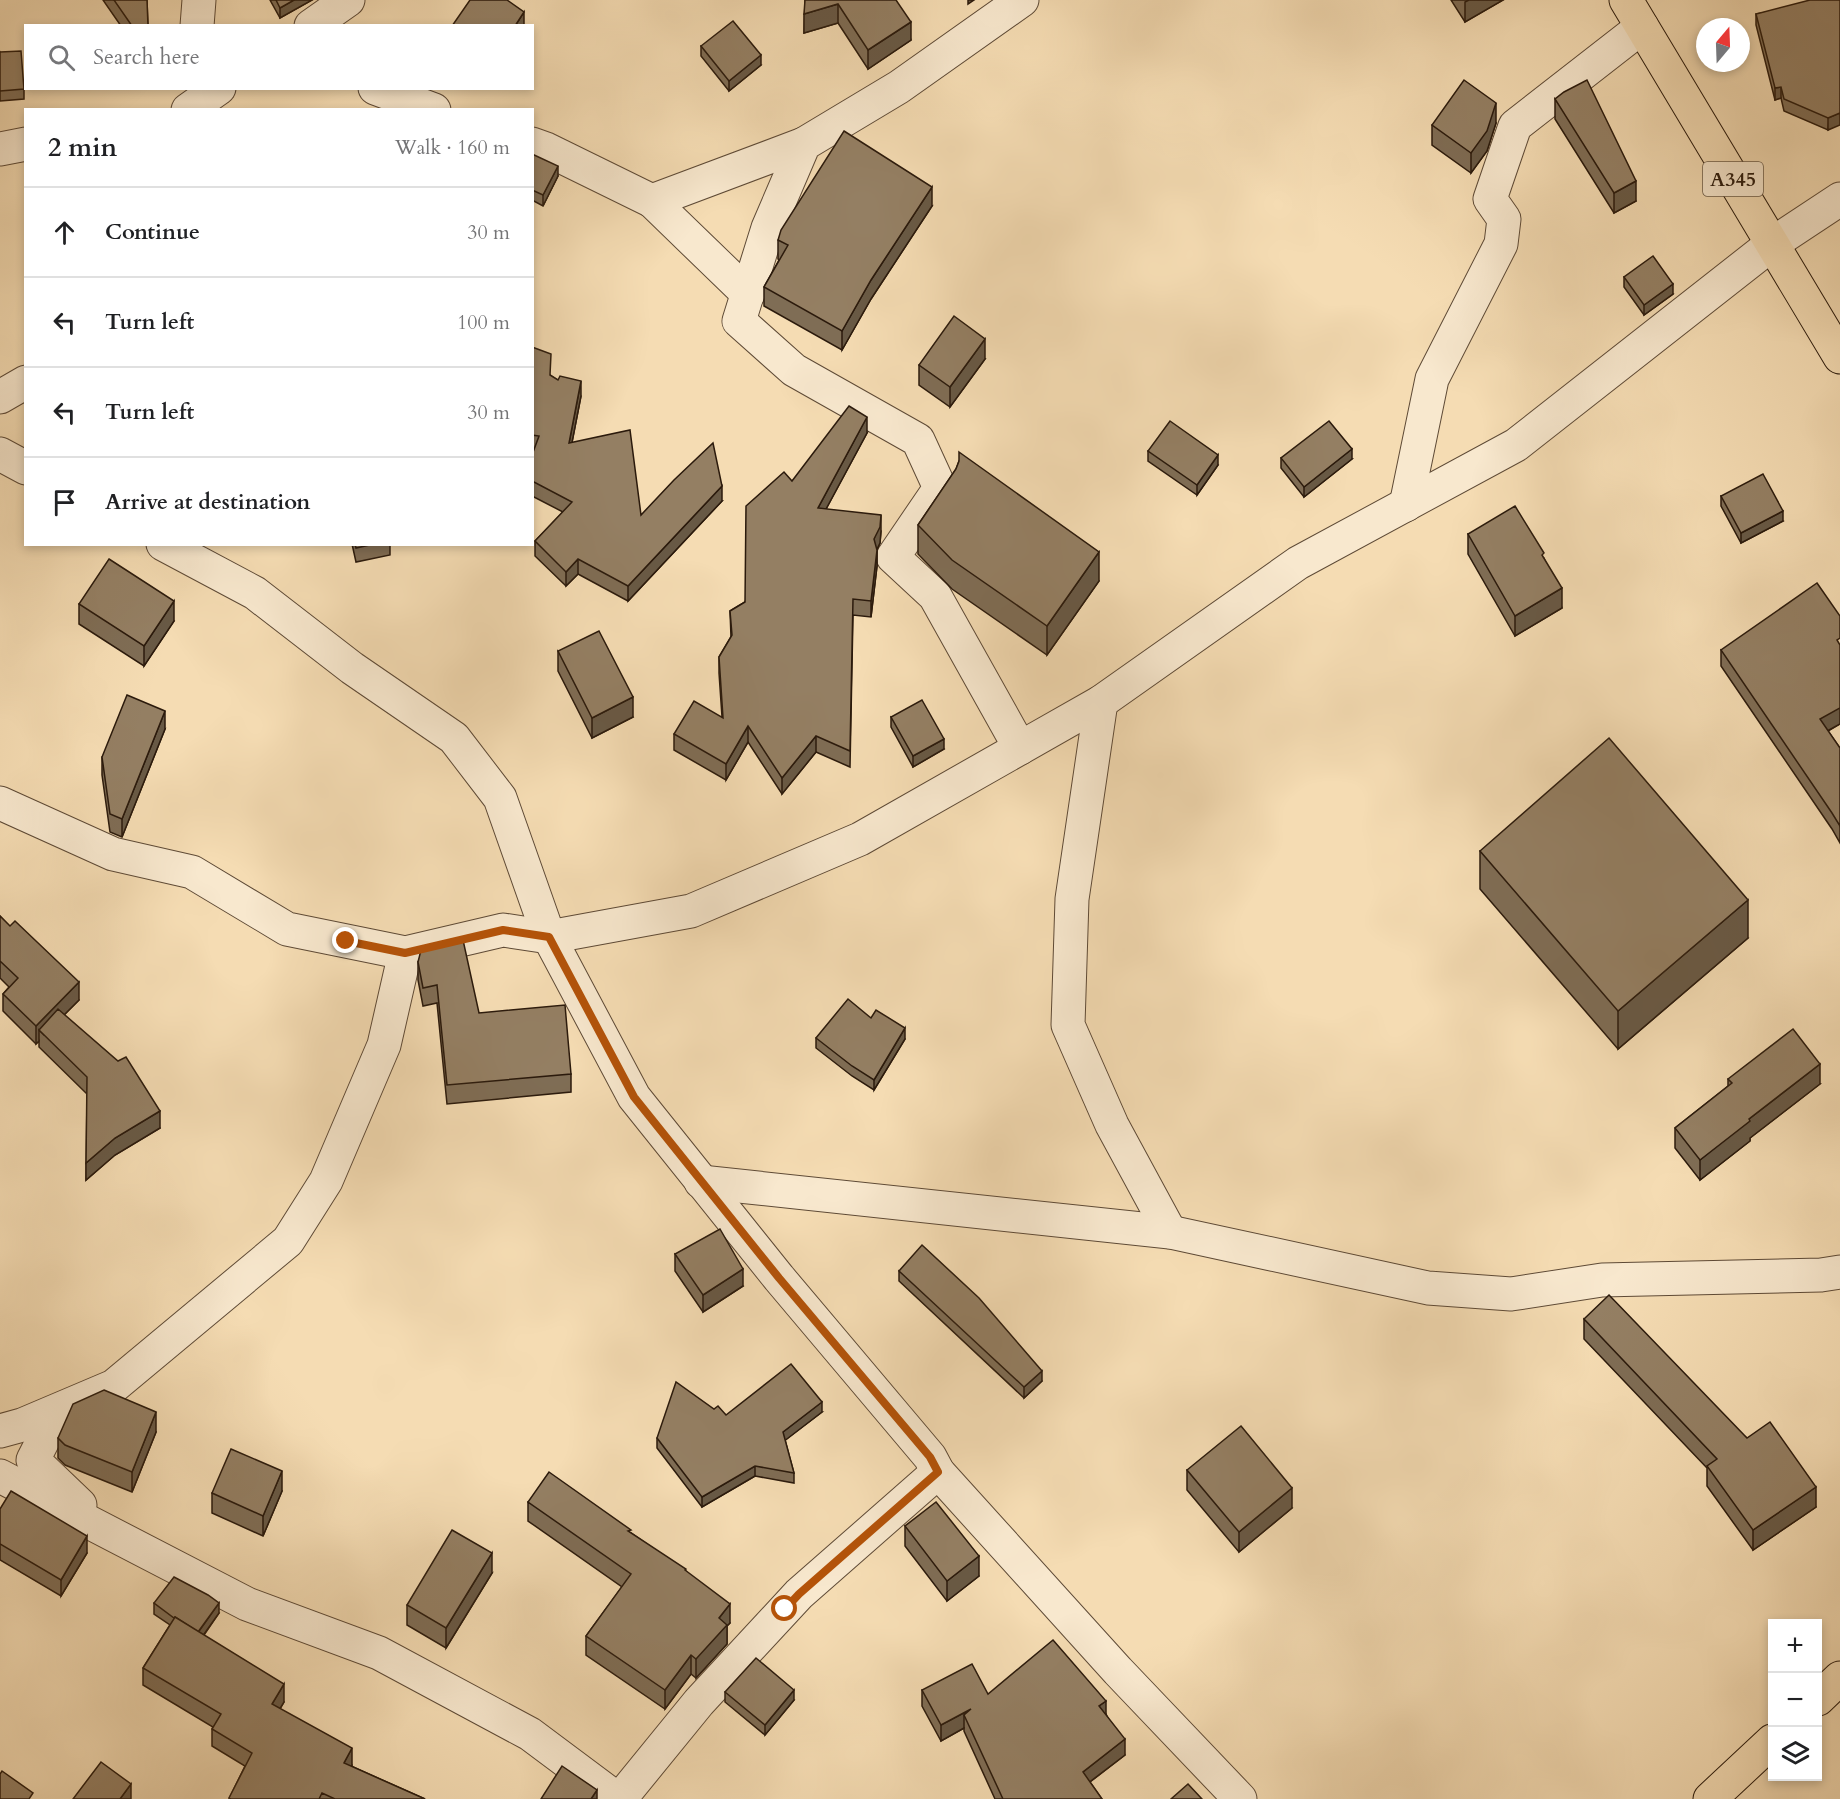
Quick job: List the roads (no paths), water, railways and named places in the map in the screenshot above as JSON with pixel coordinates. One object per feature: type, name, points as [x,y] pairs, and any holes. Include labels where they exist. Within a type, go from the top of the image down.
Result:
[{"type":"main road","name":"A345","points":[[1634,13],[1840,357]]},
{"type":"main road","points":[[1822,1695],[1840,1678]]},
{"type":"main road","points":[[1710,1799],[1768,1746]]},
{"type":"street","points":[[197,24],[199,0]]},
{"type":"street","points":[[314,24],[348,0]]},
{"type":"street","points":[[652,201],[804,144],[899,87],[1022,0]]},
{"type":"street","points":[[1406,505],[1432,379],[1502,244],[1504,219],[1490,199],[1515,126],[1634,13]]},
{"type":"street","points":[[182,108],[187,90]]},
{"type":"street","points":[[191,108],[216,90]]},
{"type":"street","points":[[380,90],[429,108]]},
{"type":"street","points":[[0,149],[24,144]]},
{"type":"street","points":[[804,144],[768,228],[740,321],[794,370],[918,440],[940,488],[893,557],[935,596],[1020,748]]},
{"type":"street","points":[[534,145],[652,201],[748,294]]},
{"type":"street","points":[[0,803],[113,854],[192,872],[287,929],[405,953],[503,930],[549,937],[691,911],[860,839],[1101,702],[1298,563],[1516,445],[1772,244],[1840,199]]},
{"type":"street","points":[[0,398],[24,383]]},
{"type":"street","points":[[0,454],[24,467]]},
{"type":"street","points":[[167,546],[255,592],[352,668],[454,738],[500,798],[549,937],[634,1097],[787,1287],[930,1457],[938,1472],[1118,1671],[1240,1799]]},
{"type":"street","points":[[1101,702],[1072,899],[1068,1025],[1112,1125],[1170,1232]]},
{"type":"street","points":[[7,1420],[57,1411],[114,1386],[288,1241],[326,1181],[384,1045],[405,953]]},
{"type":"street","points":[[701,1182],[1170,1232],[1428,1288],[1512,1294],[1602,1280],[1821,1275],[1840,1272]]},
{"type":"street","points":[[57,1411],[33,1460],[105,1529]]},
{"type":"street","points":[[0,1476],[246,1604],[379,1653],[530,1734],[619,1799],[699,1702],[799,1594],[938,1472]]}]
